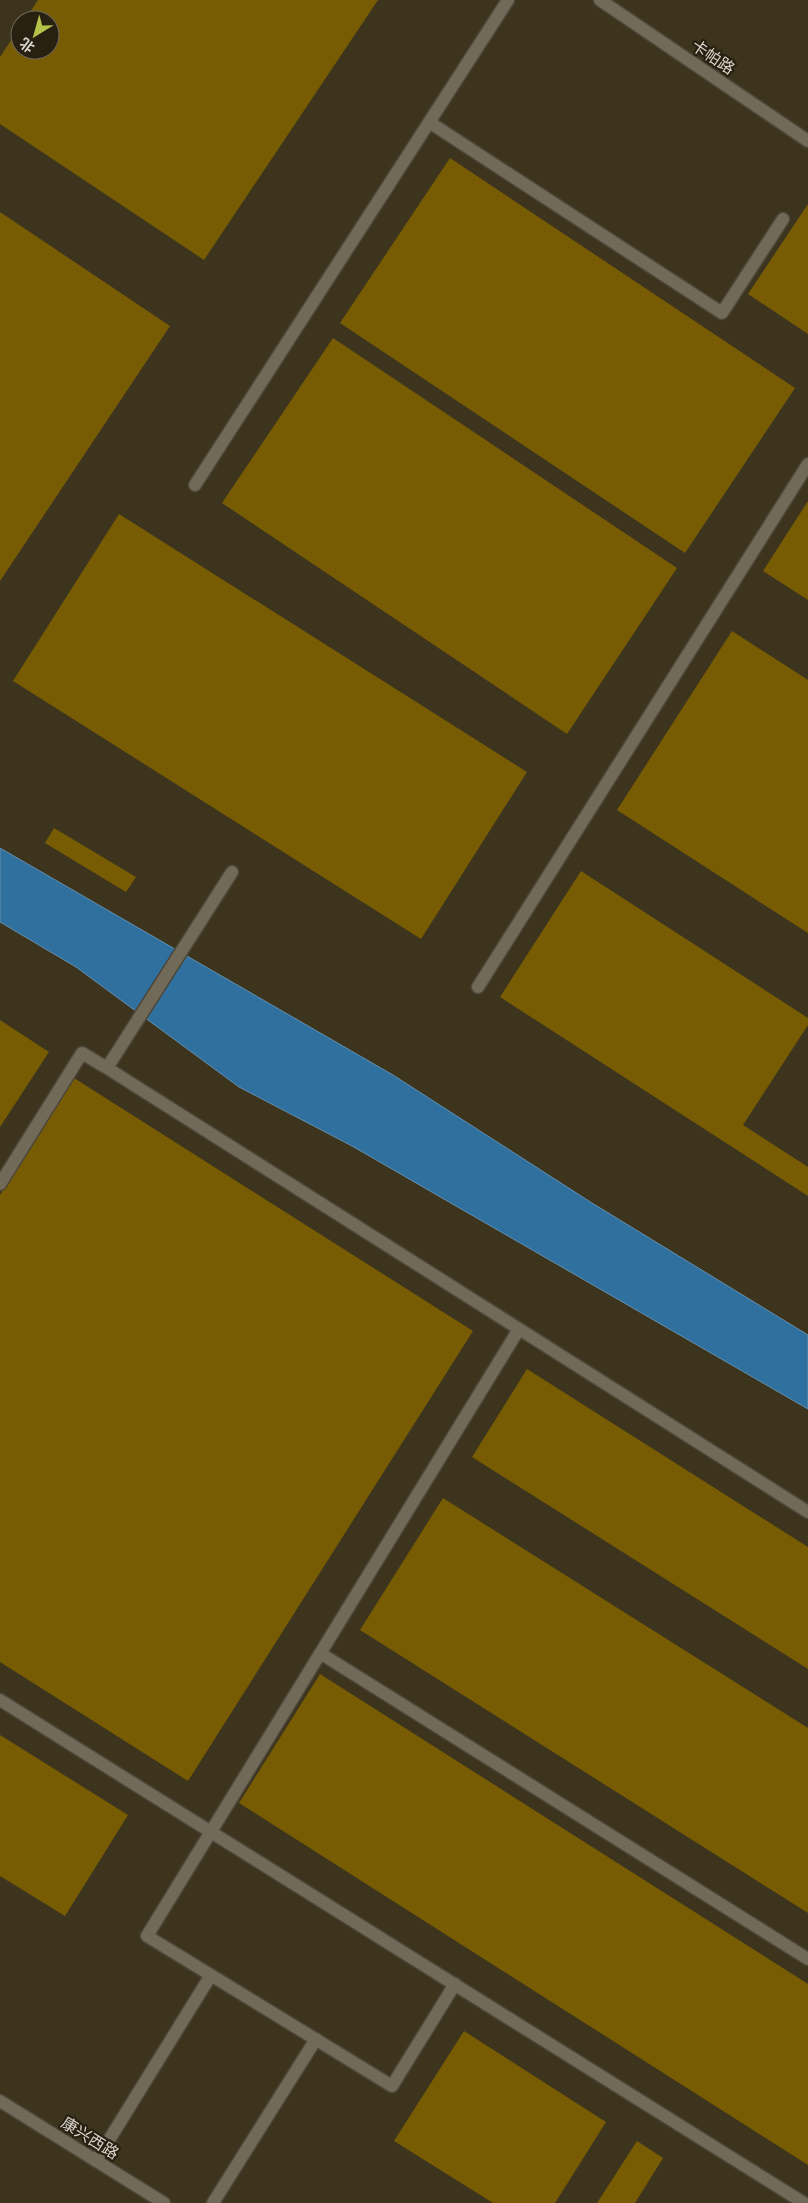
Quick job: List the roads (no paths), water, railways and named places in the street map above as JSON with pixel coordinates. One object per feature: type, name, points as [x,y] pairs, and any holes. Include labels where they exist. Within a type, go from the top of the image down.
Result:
[{"type":"street","points":[[195,486],[508,0]]},
{"type":"street","name":"卡帕路","points":[[600,0],[808,141]]},
{"type":"street","points":[[429,122],[722,313],[783,219]]},
{"type":"street","points":[[478,987],[808,464]]},
{"type":"street","points":[[107,1068],[232,872]]},
{"type":"street","points":[[0,1184],[82,1053],[808,1512]]},
{"type":"street","points":[[455,1984],[392,2086],[147,1936],[519,1329]]},
{"type":"street","points":[[320,1653],[808,1959]]},
{"type":"street","points":[[0,1700],[804,2203]]},
{"type":"street","points":[[96,2161],[211,1976]]},
{"type":"street","points":[[213,2203],[316,2039]]},
{"type":"street","name":"康兴西路","points":[[0,2101],[164,2203]]},
{"type":"water","points":[[0,848],[393,1075],[592,1203],[808,1335],[808,1409],[352,1146],[239,1087],[76,967],[0,922]]}]
